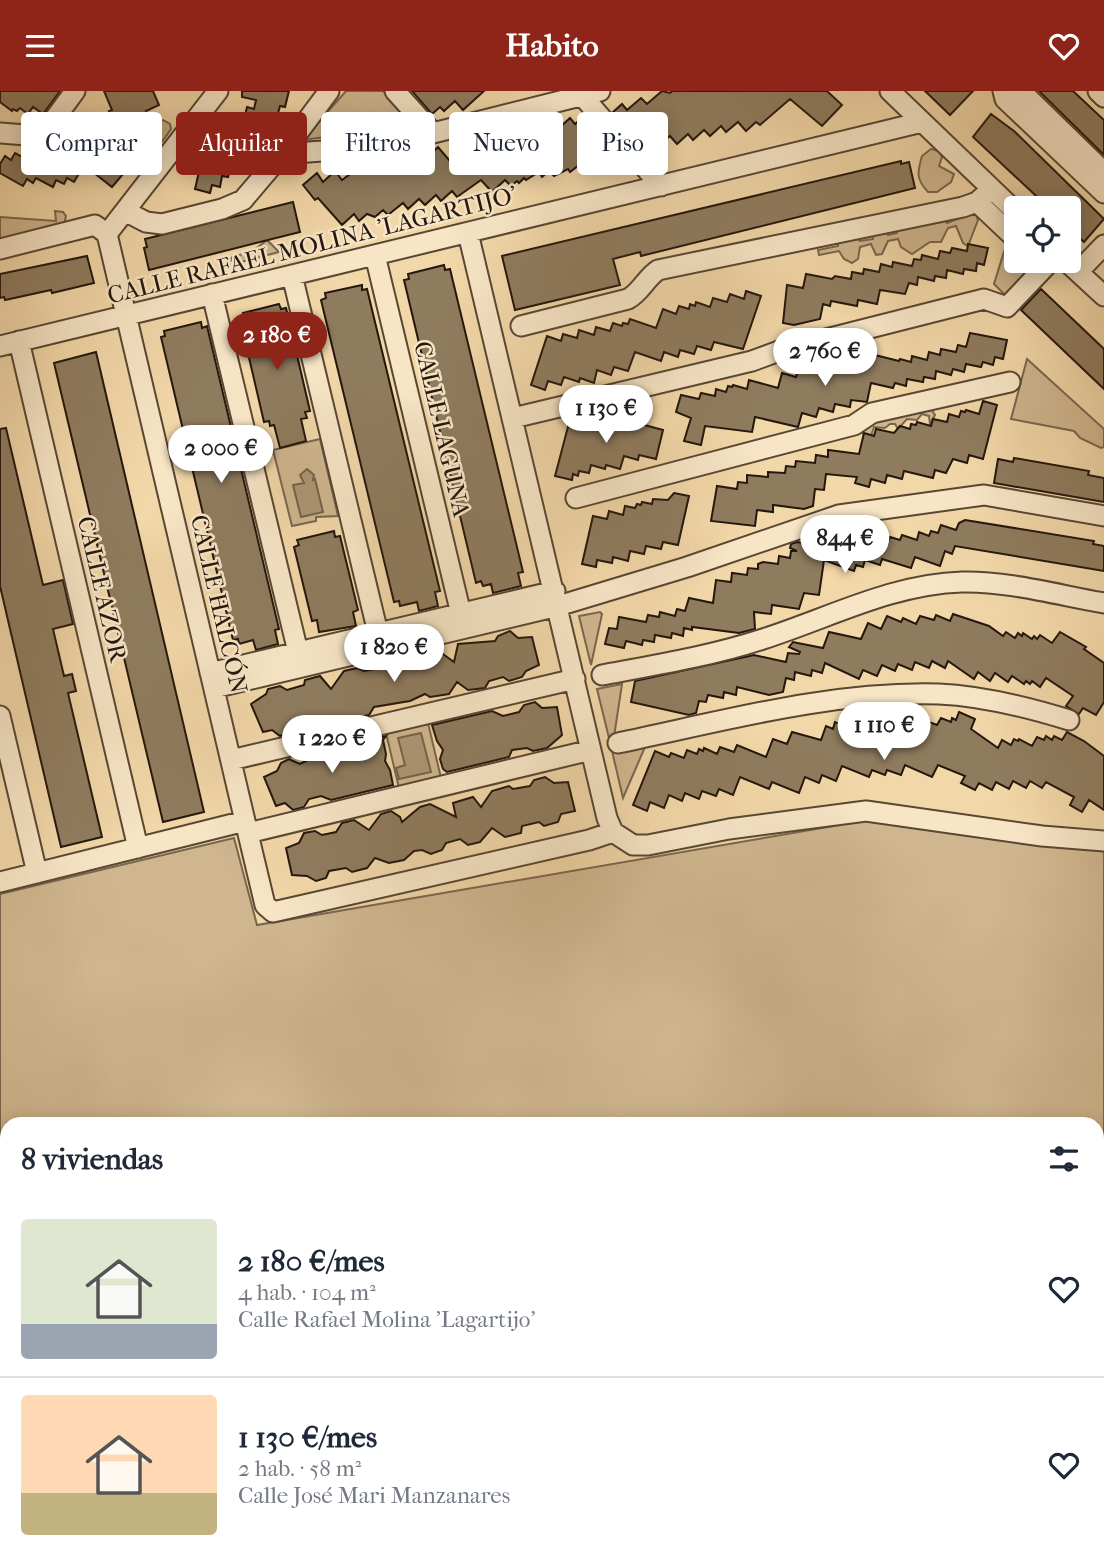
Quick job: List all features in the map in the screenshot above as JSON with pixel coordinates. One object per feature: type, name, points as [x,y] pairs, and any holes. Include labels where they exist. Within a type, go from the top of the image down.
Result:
[{"type":"street","points":[[59,112],[75,91]]},
{"type":"street","points":[[0,249],[95,226],[107,234],[218,91]]},
{"type":"street","points":[[307,120],[329,91]]},
{"type":"street","points":[[395,91],[414,112]]},
{"type":"street","points":[[890,91],[1004,201]]},
{"type":"street","points":[[1003,91],[1005,99],[1104,193]]},
{"type":"street","points":[[1021,91],[1104,172]]},
{"type":"street","points":[[1098,91],[1104,97]]},
{"type":"street","points":[[435,132],[587,92],[661,185]]},
{"type":"street","name":"CALLE RAFAEL MOLINA 'LAGARTIJO'","points":[[9,344],[922,122]]},
{"type":"street","points":[[0,133],[21,135]]},
{"type":"street","points":[[125,211],[154,224],[232,206],[243,199],[264,175]]},
{"type":"street","points":[[521,326],[628,299],[637,294],[646,279],[658,270],[963,207],[976,202],[992,189]]},
{"type":"street","points":[[976,202],[1004,228]]},
{"type":"street","points":[[468,233],[607,818],[613,832],[625,842],[640,846],[729,829],[866,811],[1042,836],[1104,841]]},
{"type":"street","name":"CALLE HALCÓN","points":[[107,234],[265,905],[273,912],[589,841],[613,832]]},
{"type":"street","points":[[1081,260],[1104,245]]},
{"type":"street","name":"CALLE LAGUNA","points":[[375,255],[461,614]]},
{"type":"street","points":[[513,418],[752,362],[779,351],[984,299],[1007,307],[1039,273]]},
{"type":"street","points":[[1079,273],[1104,296]]},
{"type":"street","points":[[292,275],[378,633]]},
{"type":"street","points":[[212,294],[298,652]]},
{"type":"street","name":"CALLE AZOR","points":[[9,344],[138,848]]},
{"type":"street","points":[[576,498],[854,425],[872,413],[1010,382]]},
{"type":"street","points":[[212,680],[687,567],[839,515],[984,495],[1104,516]]},
{"type":"street","points":[[602,675],[744,645],[829,616],[866,600],[930,585],[964,582],[1104,603]]},
{"type":"street","points":[[212,680],[298,652],[378,633],[461,614],[556,599]]},
{"type":"street","points":[[230,760],[575,678]]},
{"type":"street","points":[[618,743],[828,700],[879,695],[940,694],[993,701],[1069,720]]},
{"type":"street","points":[[0,716],[37,873]]},
{"type":"street","points":[[0,882],[138,848],[246,827],[591,750]]},
{"type":"shaded area","points":[[346,91],[383,91],[403,112],[328,112]]},
{"type":"shaded area","points":[[321,119],[321,138],[307,139],[307,135]]},
{"type":"shaded area","points":[[162,121],[170,124],[171,129],[162,142]]},
{"type":"shaded area","points":[[931,149],[939,151],[942,157],[939,166],[954,174],[951,182],[937,192],[928,192],[919,175],[922,156]]},
{"type":"shaded area","points":[[55,211],[63,212],[66,216],[64,225],[0,241],[0,217],[56,221]]},
{"type":"shaded area","points":[[975,212],[978,220],[968,246],[963,243],[956,226],[948,228],[941,242],[930,242],[912,254],[901,247],[898,239],[888,241],[882,254],[876,255],[871,244],[860,247],[858,259],[852,263],[844,259],[839,251],[819,255],[818,250],[838,246],[838,238],[852,234],[860,241],[873,239],[873,229],[885,226],[888,235],[897,233],[897,226],[942,217],[947,223]]},
{"type":"shaded area","points":[[267,240],[279,252],[237,263],[230,260],[233,256],[250,253]]},
{"type":"shaded area","points":[[1004,252],[1004,273],[1030,273],[1005,295],[994,284]]},
{"type":"shaded area","points":[[1027,359],[1104,429],[1104,447],[1080,438],[1074,431],[1011,419]]},
{"type":"shaded area","points":[[930,407],[935,415],[930,424],[929,416],[922,414],[917,420],[907,419],[898,429],[895,424],[885,428],[874,427],[871,436],[864,436],[862,431],[867,421]]},
{"type":"shaded area","points":[[320,439],[338,516],[316,517],[316,521],[292,526],[273,450]]},
{"type":"shaded area","points":[[307,469],[314,475],[313,480],[315,479],[323,512],[301,517],[293,485],[304,483],[300,475]]},
{"type":"shaded area","points":[[600,612],[602,614],[591,665],[579,616]]},
{"type":"shaded area","points":[[622,684],[614,737],[609,738],[597,689]]},
{"type":"shaded area","points":[[428,723],[441,778],[399,788],[386,733]]},
{"type":"shaded area","points":[[421,733],[431,772],[399,779],[396,768],[405,765],[398,738]]},
{"type":"shaded area","points":[[642,744],[645,747],[623,798],[612,751]]},
{"type":"shaded area","points":[[863,821],[1104,851],[1104,1117],[0,1117],[0,894],[234,838],[257,925]]},
{"type":"building","points":[[0,91],[60,91],[44,112],[33,107],[29,112],[20,108],[12,111],[0,102]]},
{"type":"building","points":[[104,91],[153,91],[159,105],[146,112],[109,112],[112,110]]},
{"type":"building","points":[[242,91],[289,91],[285,107],[280,106],[278,112],[246,112],[247,107],[254,109],[256,100],[242,97]]},
{"type":"building","points":[[412,91],[484,91],[463,110],[455,101],[444,111],[440,107],[430,112]]},
{"type":"building","points":[[662,91],[827,91],[842,105],[822,126],[790,99],[760,125],[756,122],[746,131],[738,122],[726,132],[721,126],[710,136],[704,130],[693,140],[688,134],[677,144],[670,136],[668,138],[668,112],[613,112],[622,104],[627,110],[641,98],[647,104]]},
{"type":"building","points":[[925,91],[973,91],[950,115]]},
{"type":"building","points":[[1039,91],[1073,91],[1104,120],[1104,155]]},
{"type":"building","points":[[991,114],[1014,131],[1080,196],[1036,196],[973,137]]},
{"type":"building","points":[[570,118],[575,124],[577,122],[577,167],[570,172],[568,169],[563,172],[563,124]]},
{"type":"building","points":[[438,147],[449,160],[449,175],[534,175],[511,186],[505,180],[492,192],[481,180],[457,197],[452,191],[441,201],[436,195],[425,205],[419,199],[408,209],[403,203],[388,215],[383,210],[375,217],[367,214],[359,221],[354,214],[342,225],[303,185],[317,173],[323,182],[331,175],[338,175],[342,180],[349,175],[435,175],[435,150]]},
{"type":"building","points":[[15,153],[21,156],[21,175],[78,175],[74,182],[67,178],[64,184],[56,180],[53,187],[36,178],[33,183],[27,179],[23,186],[0,173],[0,164],[5,156],[11,160]]},
{"type":"building","points":[[901,161],[901,164],[909,162],[915,188],[641,256],[640,252],[613,259],[620,285],[515,310],[502,256]]},
{"type":"building","points":[[97,175],[122,175],[112,187]]},
{"type":"building","points":[[198,175],[228,175],[222,176],[220,187],[212,185],[210,193],[195,189]]},
{"type":"building","points":[[1081,197],[1104,219],[1084,242],[1081,239]]},
{"type":"building","points":[[293,202],[300,232],[149,270],[144,248],[147,247],[145,239]]},
{"type":"building","points":[[968,244],[988,248],[984,265],[977,263],[976,271],[964,269],[963,274],[947,270],[946,278],[935,276],[934,281],[918,277],[917,285],[909,283],[905,294],[880,290],[877,304],[858,300],[857,306],[831,301],[830,306],[823,304],[820,319],[794,325],[783,323],[787,285],[803,288],[806,274],[851,279],[852,272],[863,274],[864,269],[879,272],[881,264],[892,267],[893,262],[912,266],[914,259],[921,260],[922,255],[938,259],[940,251],[950,253],[952,248],[967,251]]},
{"type":"building","points":[[87,256],[94,283],[52,293],[51,290],[5,300],[4,297],[0,298],[0,274]]},
{"type":"building","points":[[444,265],[445,270],[450,269],[523,572],[518,573],[521,586],[493,593],[491,584],[483,586],[481,581],[476,583],[404,280],[409,279],[408,274]]},
{"type":"building","points":[[362,285],[362,290],[367,289],[440,591],[435,592],[438,606],[419,611],[417,602],[400,606],[399,601],[394,602],[321,300],[326,298],[325,293]]},
{"type":"building","points":[[1041,289],[1104,349],[1104,389],[1021,310]]},
{"type":"building","points":[[746,291],[761,296],[743,349],[714,342],[711,350],[697,346],[694,354],[680,350],[678,357],[664,352],[661,361],[635,352],[628,371],[614,367],[611,375],[597,370],[594,383],[580,378],[579,382],[564,377],[561,385],[548,381],[545,390],[531,385],[547,336],[561,341],[563,334],[577,338],[579,330],[594,335],[596,327],[610,331],[613,323],[622,326],[623,323],[628,324],[630,319],[656,328],[663,309],[676,314],[679,306],[689,309],[690,304],[695,306],[696,302],[710,307],[713,298],[727,302],[730,294],[744,299]]},
{"type":"building","points":[[279,304],[281,309],[286,308],[310,411],[305,412],[307,418],[301,419],[306,441],[280,448],[274,425],[270,426],[269,421],[264,422],[240,319],[244,318],[243,313]]},
{"type":"building","points":[[201,322],[202,328],[207,326],[279,629],[275,630],[278,644],[256,650],[253,640],[239,644],[238,639],[233,640],[161,337],[165,336],[164,331]]},
{"type":"building","points":[[970,333],[1007,340],[1003,359],[995,357],[993,365],[983,362],[981,367],[966,364],[964,372],[953,369],[951,375],[936,371],[935,379],[924,377],[923,382],[907,379],[906,386],[895,383],[893,388],[871,383],[867,402],[851,400],[850,407],[835,404],[833,412],[819,408],[816,417],[802,413],[798,427],[755,417],[752,432],[705,426],[701,445],[684,441],[691,418],[676,412],[681,395],[699,399],[701,393],[715,396],[716,389],[726,392],[728,386],[747,389],[749,380],[778,388],[782,373],[796,377],[798,369],[807,371],[808,367],[813,368],[814,364],[829,368],[830,361],[841,363],[842,357],[856,359],[857,353],[863,352],[899,361],[911,362],[912,356],[927,360],[929,352],[940,355],[941,349],[956,352],[958,345],[966,347]]},
{"type":"building","points":[[96,352],[204,812],[163,822],[54,363]]},
{"type":"building","points":[[983,401],[997,405],[983,459],[969,455],[967,463],[953,459],[946,473],[935,470],[933,478],[904,471],[902,479],[887,475],[885,483],[871,479],[869,487],[855,483],[857,477],[826,474],[824,490],[815,489],[813,506],[804,509],[773,505],[773,512],[757,510],[755,526],[711,521],[717,486],[737,489],[738,482],[747,483],[747,475],[768,477],[768,472],[785,473],[786,466],[795,467],[796,461],[815,463],[816,455],[828,457],[828,450],[859,454],[864,433],[874,436],[876,429],[894,433],[900,426],[910,429],[911,424],[916,425],[917,422],[931,426],[933,419],[947,422],[949,414],[959,417],[961,411],[966,410],[979,414]]},
{"type":"building","points":[[604,414],[663,430],[656,459],[639,455],[638,460],[624,456],[620,469],[591,465],[589,473],[579,471],[578,476],[573,474],[572,480],[555,476],[569,423],[585,427],[587,422],[601,425]]},
{"type":"building","points":[[6,428],[43,585],[63,580],[73,624],[53,629],[64,676],[72,674],[76,691],[68,693],[102,837],[61,847],[0,586],[0,429]]},
{"type":"building","points":[[1014,458],[1089,471],[1088,475],[1104,478],[1104,502],[994,483],[998,459],[1013,462]]},
{"type":"building","points":[[674,493],[689,496],[678,545],[663,542],[661,549],[646,546],[644,554],[630,551],[628,561],[613,557],[612,563],[597,560],[596,567],[582,564],[593,516],[607,519],[609,511],[623,515],[625,506],[635,508],[642,502],[652,504],[653,499],[668,500]]},
{"type":"building","points":[[965,520],[1094,541],[1093,544],[1104,546],[1104,571],[955,546],[952,554],[945,551],[940,566],[915,557],[911,568],[882,559],[880,565],[865,560],[863,567],[856,565],[854,571],[824,560],[819,595],[804,593],[799,609],[772,605],[771,614],[754,612],[755,629],[739,633],[692,627],[692,630],[684,628],[683,636],[672,633],[671,638],[655,635],[654,642],[643,640],[642,645],[626,641],[624,648],[605,644],[609,628],[617,629],[619,617],[646,622],[648,615],[659,617],[660,612],[675,616],[677,609],[685,611],[689,598],[713,603],[716,580],[731,582],[732,573],[747,575],[748,568],[758,569],[758,564],[763,562],[778,564],[779,556],[790,558],[791,551],[797,551],[790,548],[791,544],[820,543],[857,550],[860,542],[870,545],[872,540],[887,545],[890,537],[900,540],[902,535],[917,540],[919,532],[929,536],[931,531],[938,533],[941,525],[956,530],[959,523]]},
{"type":"building","points":[[334,531],[335,537],[340,536],[358,610],[353,612],[356,626],[319,632],[317,620],[312,621],[294,547],[299,545],[297,540]]},
{"type":"building","points":[[953,614],[989,626],[1003,636],[1006,632],[1015,638],[1018,633],[1022,636],[1023,633],[1037,639],[1040,635],[1052,643],[1060,632],[1086,647],[1084,649],[1104,663],[1104,702],[1096,715],[1083,708],[1079,714],[1066,706],[1073,696],[1046,678],[1040,687],[1032,681],[1030,684],[1026,681],[1024,684],[1012,676],[1008,682],[995,673],[990,681],[978,672],[974,679],[948,661],[945,668],[932,661],[929,668],[915,662],[912,670],[898,664],[895,671],[882,665],[877,676],[863,670],[859,679],[825,663],[822,673],[812,670],[811,676],[795,672],[794,680],[786,678],[783,692],[769,695],[737,687],[736,695],[724,692],[723,698],[708,695],[706,702],[699,701],[696,713],[689,715],[631,702],[635,681],[754,655],[786,662],[788,653],[800,652],[789,647],[793,642],[823,648],[829,632],[861,639],[868,623],[881,629],[887,616],[901,622],[903,618],[916,624],[920,616],[934,620],[936,615],[950,621]]},
{"type":"building","points":[[510,631],[518,638],[532,637],[539,665],[526,671],[522,677],[509,681],[503,677],[489,681],[485,688],[468,690],[457,682],[449,694],[430,697],[425,694],[410,701],[374,707],[369,715],[316,727],[310,723],[280,736],[272,730],[263,732],[251,704],[266,694],[268,689],[280,686],[287,690],[304,685],[305,680],[320,676],[331,689],[344,671],[380,668],[383,663],[395,659],[401,663],[419,659],[421,652],[436,649],[454,662],[458,644],[495,641],[498,636]]},
{"type":"building","points":[[535,702],[542,708],[557,707],[562,735],[547,748],[533,751],[527,748],[512,750],[509,757],[447,772],[443,769],[440,759],[443,750],[432,725],[492,711],[503,716],[519,712],[524,705]]},
{"type":"building","points":[[959,712],[975,719],[971,729],[998,748],[1002,740],[1011,745],[1014,739],[1019,739],[1032,746],[1037,737],[1044,740],[1046,736],[1052,740],[1054,736],[1062,740],[1067,732],[1084,741],[1104,756],[1104,810],[1089,800],[1082,812],[1070,805],[1074,797],[1046,782],[1042,788],[1030,781],[1026,788],[1013,781],[1009,789],[996,782],[992,790],[979,783],[975,790],[961,783],[965,776],[938,765],[932,777],[905,765],[901,775],[887,770],[885,775],[872,770],[869,777],[842,766],[836,781],[822,775],[819,783],[805,777],[799,793],[772,782],[769,789],[740,777],[733,795],[719,789],[716,796],[702,791],[699,799],[685,793],[682,801],[669,795],[664,808],[650,802],[647,811],[633,805],[655,751],[669,757],[671,753],[684,758],[687,750],[697,754],[699,749],[703,751],[704,748],[717,754],[720,747],[734,752],[737,745],[766,757],[773,739],[787,744],[792,732],[821,740],[826,726],[833,729],[835,722],[870,736],[875,724],[888,730],[892,721],[905,727],[908,722],[921,727],[924,720],[937,725],[941,718],[951,722],[952,718],[956,720]]},
{"type":"building","points":[[386,736],[383,740],[385,761],[393,785],[331,800],[321,796],[309,799],[304,807],[293,810],[285,803],[276,806],[264,777],[277,771],[281,763],[289,759],[300,764],[327,750]]},
{"type":"building","points":[[545,777],[554,783],[568,782],[575,811],[561,814],[558,822],[544,826],[539,822],[522,826],[521,833],[505,837],[492,828],[480,842],[468,845],[460,839],[446,843],[442,850],[431,854],[422,850],[414,851],[404,860],[389,863],[375,858],[367,868],[352,872],[346,868],[329,871],[326,878],[316,881],[307,876],[292,875],[286,848],[299,843],[304,833],[315,831],[322,835],[336,832],[342,823],[354,820],[369,830],[381,814],[391,811],[400,817],[402,822],[420,807],[430,804],[456,817],[453,803],[473,797],[481,807],[492,791],[509,786],[513,789],[530,786],[534,780]]}]
